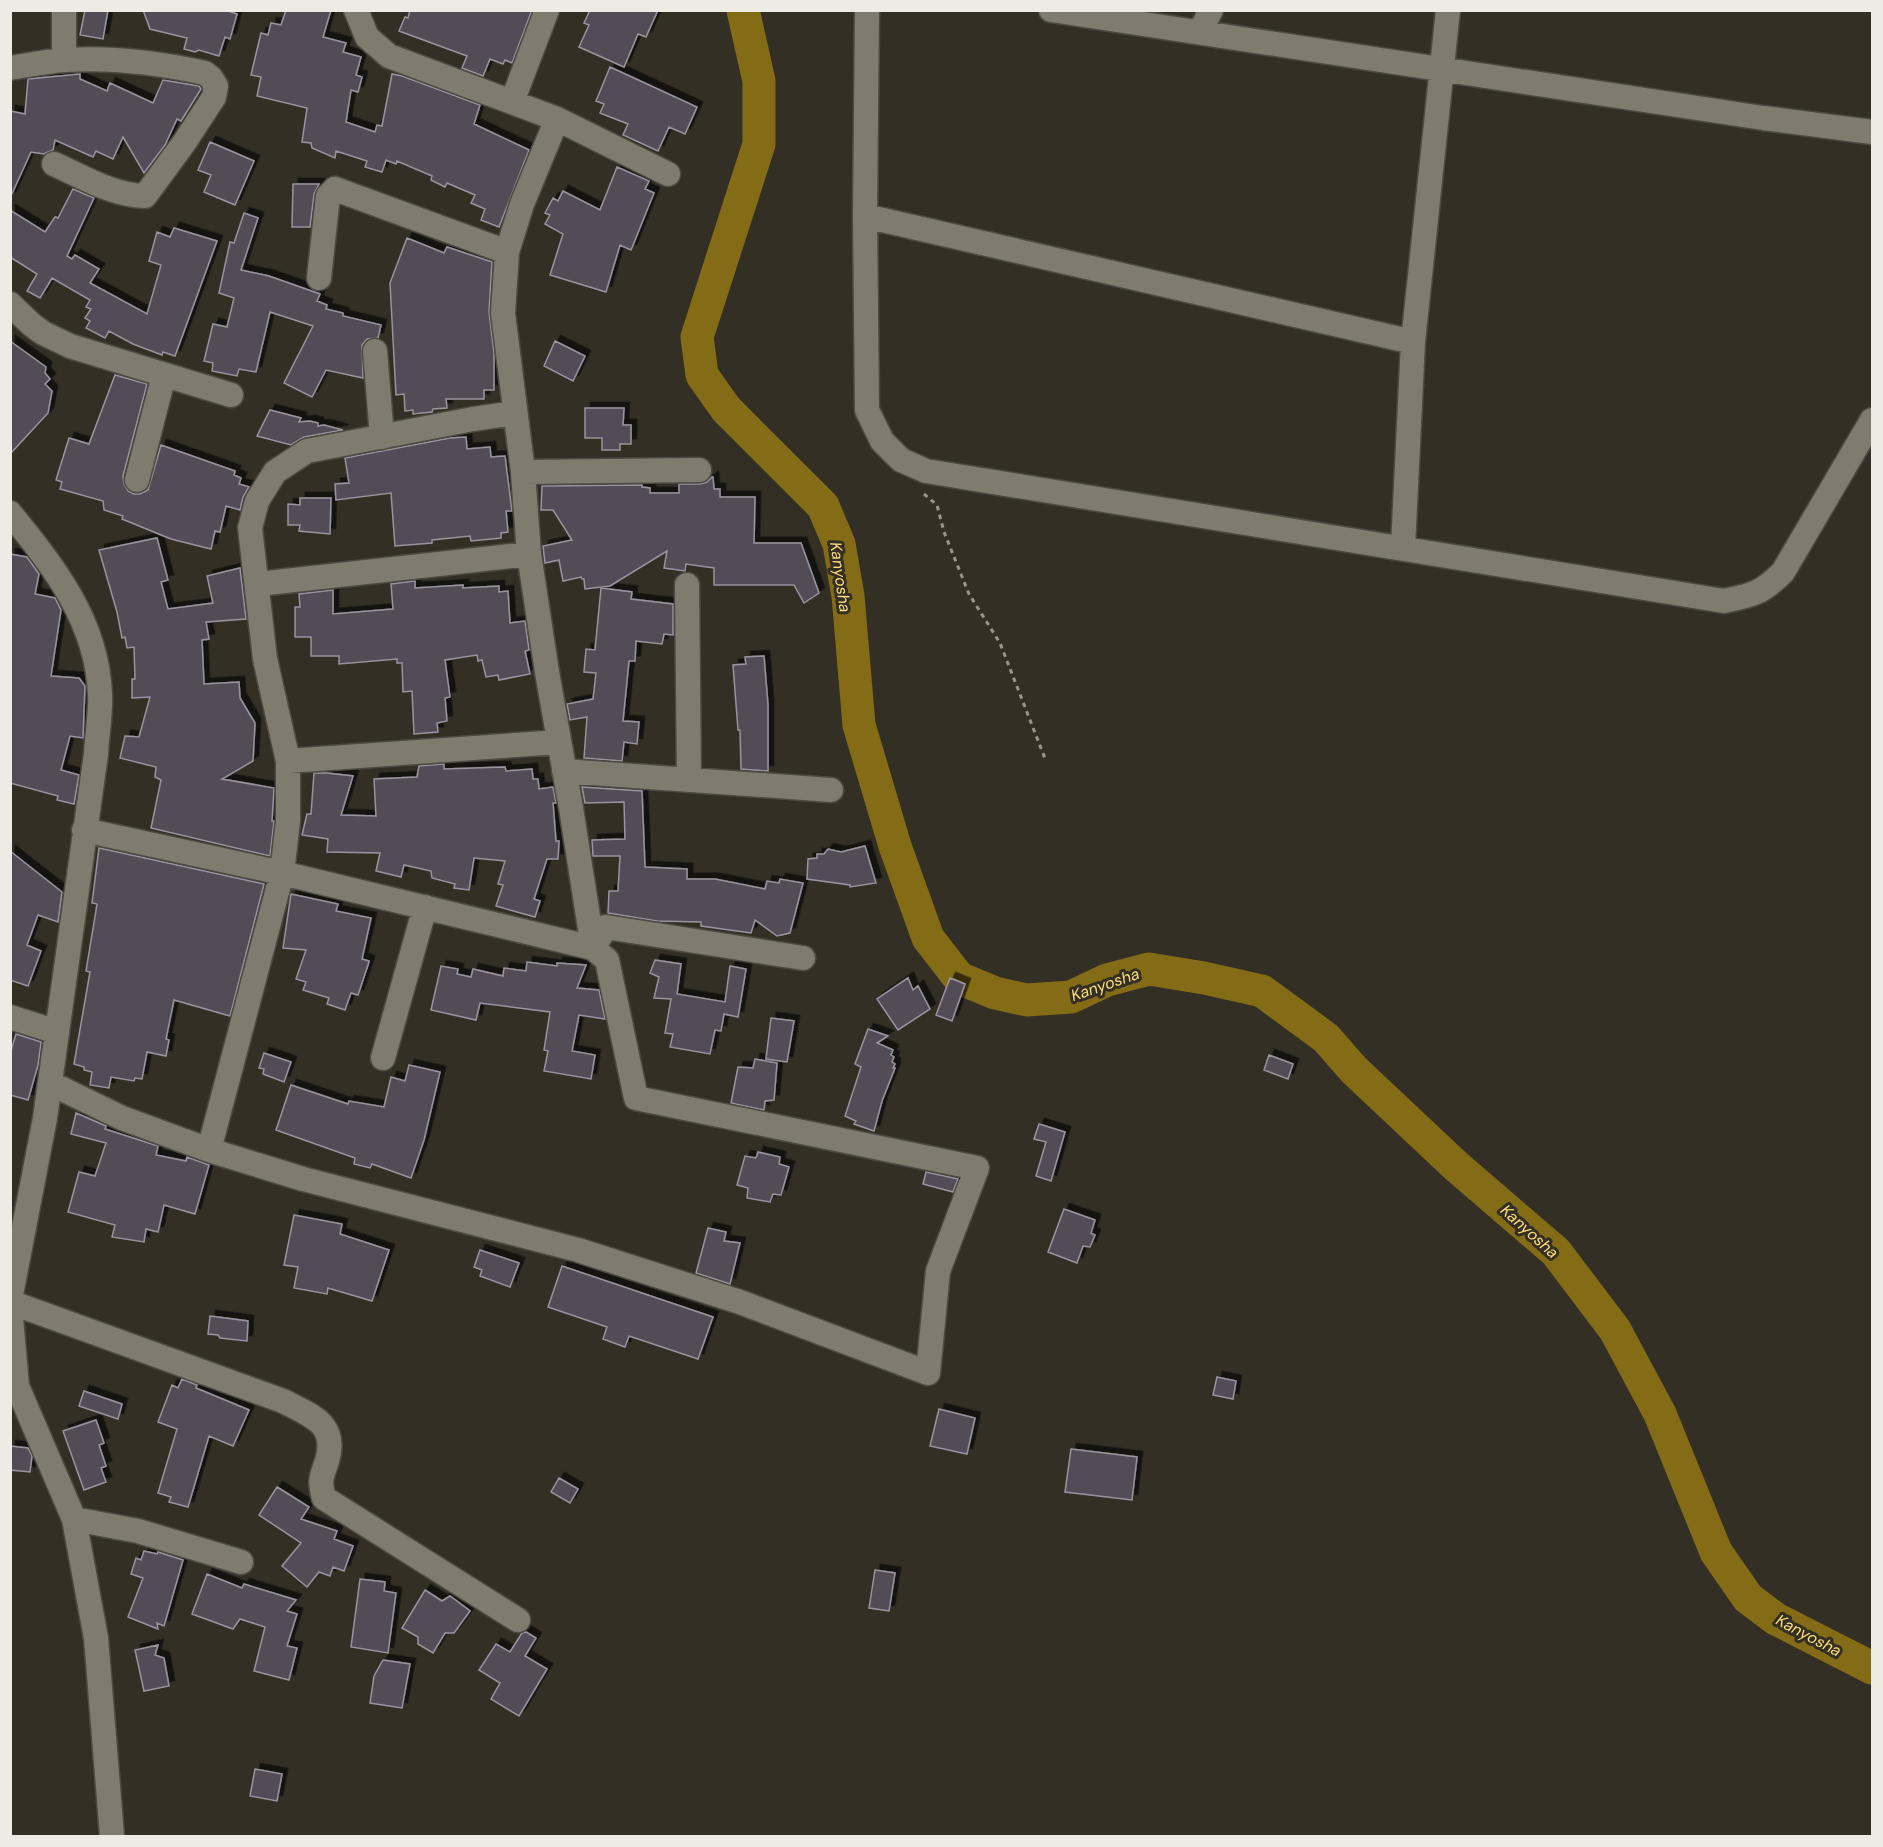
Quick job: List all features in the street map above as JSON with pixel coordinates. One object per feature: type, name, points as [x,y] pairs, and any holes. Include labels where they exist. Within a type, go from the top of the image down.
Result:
[{"type":"street","points":[[64,10],[64,60]]},
{"type":"street","points":[[357,10],[367,37],[389,56],[557,119],[668,174]]},
{"type":"street","points":[[512,102],[547,10]]},
{"type":"street","points":[[867,10],[865,216],[867,410],[882,441],[901,460],[926,471],[1724,601],[1766,589],[1783,572],[1872,420]]},
{"type":"street","points":[[1051,10],[1205,21],[1442,69],[1872,132]]},
{"type":"street","points":[[1403,547],[1413,342],[1448,10]]},
{"type":"street","points":[[10,68],[64,60],[112,59],[156,62],[205,72],[216,86],[214,97],[145,196],[114,191],[54,165]]},
{"type":"street","points":[[557,119],[522,204],[507,252],[503,313],[524,472],[529,554],[592,948]]},
{"type":"street","points":[[319,278],[328,196],[335,189],[507,252]]},
{"type":"street","points":[[865,216],[1413,342]]},
{"type":"street","points":[[10,304],[37,329],[70,346],[231,395]]},
{"type":"street","points":[[375,351],[382,437]]},
{"type":"street","points":[[137,480],[164,375]]},
{"type":"street","points":[[209,1150],[282,873],[288,821],[288,761],[265,659],[250,528],[258,501],[274,472],[307,452],[473,418],[515,413]]},
{"type":"street","points":[[524,472],[699,470]]},
{"type":"street","points":[[10,513],[60,577],[80,612],[93,651],[100,694],[96,754],[50,1083],[10,1303],[17,1386],[74,1519],[96,1638],[112,1836]]},
{"type":"street","points":[[258,584],[529,554]]},
{"type":"street","points":[[687,585],[689,778]]},
{"type":"street","points":[[288,761],[558,742]]},
{"type":"street","points":[[564,771],[689,778],[831,790]]},
{"type":"street","points":[[50,1083],[122,1118],[209,1150],[303,1179],[578,1250],[740,1302],[928,1373],[938,1271],[977,1168],[636,1098],[607,960],[592,948],[282,873],[84,830]]},
{"type":"street","points":[[383,1058],[424,907]]},
{"type":"street","points":[[592,948],[606,927],[803,958]]},
{"type":"street","points":[[10,1017],[57,1032]]},
{"type":"street","points":[[10,1303],[283,1401],[312,1416],[328,1430],[331,1442],[320,1484],[324,1498],[518,1620]]},
{"type":"street","points":[[74,1519],[138,1531],[241,1562]]},
{"type":"path","points":[[917,488],[937,505],[944,532],[969,594],[1000,643],[1046,761]]},
{"type":"building","points":[[85,10],[108,10],[103,39],[80,35]]},
{"type":"building","points":[[143,10],[225,10],[237,14],[230,39],[225,37],[219,56],[199,50],[195,52],[184,49],[187,38],[150,29]]},
{"type":"building","points":[[286,10],[331,10],[323,37],[346,43],[343,52],[361,57],[356,75],[362,77],[358,92],[351,90],[346,122],[375,132],[377,125],[382,126],[392,74],[480,105],[474,124],[529,150],[499,227],[481,220],[485,209],[471,203],[475,195],[447,183],[445,187],[431,180],[432,176],[397,161],[396,164],[386,160],[382,172],[365,167],[367,161],[336,151],[335,158],[312,148],[311,143],[302,142],[307,108],[257,96],[261,77],[251,75],[261,33],[268,35],[271,23],[281,25]]},
{"type":"building","points":[[410,10],[532,10],[512,63],[505,60],[503,64],[490,59],[483,76],[462,68],[467,56],[399,31],[405,17],[408,18]]},
{"type":"building","points":[[590,10],[658,10],[646,37],[638,34],[624,67],[579,47],[589,25],[584,23]]},
{"type":"building","points":[[610,67],[697,107],[685,134],[669,127],[658,151],[623,135],[628,124],[600,113],[604,104],[596,101]]},
{"type":"building","points":[[80,74],[80,79],[107,91],[110,83],[153,103],[163,80],[199,86],[201,89],[181,121],[177,119],[165,145],[144,173],[123,137],[113,159],[96,151],[93,157],[55,140],[53,150],[44,154],[31,152],[10,198],[10,111],[25,114],[28,79]]},
{"type":"building","points":[[210,142],[254,161],[235,205],[204,192],[211,175],[198,170]]},
{"type":"building","points":[[617,167],[649,181],[645,189],[654,193],[631,250],[620,245],[606,292],[550,275],[563,234],[545,224],[550,215],[545,213],[553,198],[558,201],[563,191],[600,210]]},
{"type":"building","points":[[293,184],[319,184],[314,194],[310,227],[292,227]]},
{"type":"building","points":[[73,189],[94,198],[67,256],[72,259],[75,255],[99,269],[90,283],[147,314],[161,265],[149,261],[157,232],[170,237],[174,228],[217,241],[175,356],[163,352],[162,355],[133,344],[109,331],[105,338],[86,328],[90,321],[85,318],[91,309],[86,307],[90,300],[52,278],[40,298],[27,291],[37,274],[10,257],[10,210],[45,232],[55,217],[58,218]]},
{"type":"building","points":[[244,213],[258,218],[241,270],[269,276],[320,294],[317,301],[327,305],[326,309],[343,313],[343,316],[381,325],[378,338],[367,339],[362,345],[363,378],[326,370],[312,397],[284,383],[313,326],[270,312],[256,372],[239,369],[237,376],[212,371],[213,363],[204,361],[213,324],[227,327],[234,298],[219,293],[230,242],[234,243]]},
{"type":"building","points":[[407,238],[444,253],[447,247],[492,262],[489,312],[494,353],[494,390],[484,390],[484,399],[446,399],[447,408],[413,414],[413,410],[405,411],[404,394],[396,395],[390,283]]},
{"type":"building","points":[[10,341],[46,367],[45,373],[50,379],[45,384],[52,391],[48,413],[10,454]]},
{"type":"building","points":[[555,341],[585,356],[573,381],[544,366]]},
{"type":"building","points":[[115,375],[147,384],[123,476],[128,491],[140,494],[148,490],[161,445],[235,471],[234,475],[241,478],[239,484],[249,487],[243,497],[240,510],[226,506],[220,532],[215,531],[211,549],[171,539],[122,519],[123,516],[104,510],[103,501],[60,489],[62,482],[56,480],[69,438],[89,444]]},
{"type":"building","points":[[585,408],[624,408],[623,425],[631,425],[631,444],[620,444],[620,450],[602,450],[602,438],[585,438]]},
{"type":"building","points":[[270,410],[301,418],[299,422],[310,421],[318,423],[318,426],[324,425],[343,430],[304,437],[291,445],[257,436]]},
{"type":"building","points":[[466,437],[467,449],[490,447],[491,457],[505,456],[512,511],[506,511],[508,532],[501,533],[501,538],[471,541],[470,536],[432,540],[432,543],[395,546],[391,493],[336,500],[335,484],[349,483],[345,458]]},
{"type":"building","points":[[712,477],[714,489],[720,489],[720,497],[755,497],[754,543],[801,543],[819,593],[804,603],[794,585],[714,585],[714,568],[686,564],[685,571],[664,568],[667,551],[610,586],[585,589],[584,579],[581,577],[563,581],[559,560],[545,563],[543,546],[572,540],[553,510],[541,510],[542,486],[642,485],[642,487],[650,488],[650,493],[679,493],[679,484],[700,484]]},
{"type":"building","points":[[300,498],[331,498],[330,534],[299,531],[300,525],[288,525],[288,504],[300,505]]},
{"type":"building","points":[[157,538],[168,580],[161,582],[168,609],[213,603],[207,576],[240,568],[246,619],[206,622],[209,639],[202,640],[204,684],[239,682],[240,698],[255,723],[253,761],[222,779],[274,788],[272,821],[274,821],[270,856],[151,828],[161,780],[155,777],[156,767],[120,758],[125,736],[139,737],[150,697],[132,698],[132,679],[135,679],[134,647],[127,648],[125,637],[122,638],[99,550]]},
{"type":"building","points":[[10,554],[27,557],[39,574],[35,594],[55,598],[61,610],[51,676],[79,678],[85,686],[83,738],[70,736],[61,770],[79,775],[74,804],[57,800],[58,796],[10,783]]},
{"type":"building","points":[[415,581],[415,588],[463,585],[463,588],[499,586],[499,592],[508,591],[510,623],[525,621],[529,650],[525,651],[530,674],[499,680],[498,675],[486,677],[482,660],[478,661],[477,655],[445,660],[450,697],[445,698],[447,721],[437,723],[438,732],[414,734],[412,691],[403,692],[402,663],[397,663],[397,659],[339,664],[339,656],[311,656],[311,637],[295,637],[295,607],[300,607],[299,594],[333,590],[333,614],[393,609],[391,584]]},
{"type":"building","points":[[601,588],[632,592],[631,599],[673,604],[673,635],[664,634],[662,644],[636,641],[635,661],[629,661],[623,721],[639,722],[637,744],[624,742],[622,761],[584,758],[587,717],[570,720],[567,704],[593,699],[596,673],[584,672],[586,649],[595,650]]},
{"type":"building","points":[[764,656],[768,705],[768,771],[741,769],[740,730],[738,730],[733,665],[746,664],[745,657]]},
{"type":"building","points":[[444,764],[444,769],[505,767],[506,771],[532,769],[533,779],[538,779],[539,789],[553,787],[556,803],[553,803],[556,841],[559,841],[558,859],[547,859],[534,899],[540,901],[535,917],[496,906],[503,885],[498,884],[505,861],[474,858],[469,890],[454,888],[455,884],[432,878],[431,871],[404,865],[401,877],[376,871],[380,853],[327,852],[328,839],[302,835],[307,814],[311,814],[314,773],[353,776],[341,815],[376,816],[374,779],[417,777],[419,766]]},
{"type":"building","points":[[582,787],[642,791],[645,867],[687,869],[687,879],[715,879],[765,889],[767,881],[779,883],[780,879],[803,883],[790,933],[777,936],[755,920],[751,933],[701,926],[701,922],[657,921],[608,913],[609,891],[618,891],[620,856],[593,856],[592,840],[625,839],[624,802],[585,803]]},
{"type":"building","points":[[865,846],[876,883],[850,887],[850,885],[807,879],[808,859],[817,858],[817,854],[824,854],[828,849],[841,852]]},
{"type":"building","points":[[99,848],[264,884],[230,1016],[174,1000],[166,1039],[169,1040],[166,1056],[147,1052],[142,1079],[135,1078],[134,1081],[111,1077],[109,1088],[90,1085],[92,1072],[74,1064],[90,972],[86,971],[97,904],[92,903]]},
{"type":"building","points":[[10,851],[62,892],[58,922],[38,915],[27,945],[41,951],[28,986],[10,980]]},
{"type":"building","points":[[291,894],[338,904],[336,911],[371,918],[362,959],[369,961],[368,965],[358,995],[351,993],[345,1010],[327,1004],[329,998],[303,990],[306,982],[296,979],[306,950],[283,948]]},
{"type":"building","points":[[655,960],[681,964],[677,994],[725,1002],[730,966],[746,969],[738,1017],[724,1014],[721,1031],[715,1030],[710,1054],[670,1047],[673,1034],[665,1033],[671,999],[654,998],[659,977],[650,973]]},
{"type":"building","points":[[527,962],[557,966],[557,963],[586,965],[577,988],[599,990],[605,1019],[579,1015],[572,1051],[595,1055],[591,1079],[544,1071],[548,1051],[544,1050],[550,1012],[480,1003],[476,1020],[431,1010],[441,966],[458,969],[457,974],[471,977],[473,969],[503,976],[504,968],[526,971]]},
{"type":"building","points":[[908,978],[913,990],[918,986],[930,1009],[898,1030],[877,999]]},
{"type":"building","points":[[950,978],[965,984],[952,1021],[936,1015]]},
{"type":"building","points":[[771,1018],[794,1021],[787,1062],[766,1059]]},
{"type":"building","points":[[868,1029],[888,1036],[877,1043],[893,1050],[892,1062],[895,1064],[874,1131],[854,1124],[856,1121],[845,1116],[861,1067],[855,1064]]},
{"type":"building","points":[[16,1034],[41,1042],[38,1065],[28,1100],[10,1095],[10,1054]]},
{"type":"building","points":[[264,1053],[291,1062],[284,1082],[263,1074],[264,1069],[259,1068]]},
{"type":"building","points":[[1269,1055],[1293,1064],[1288,1079],[1264,1070]]},
{"type":"building","points":[[755,1059],[777,1063],[774,1100],[765,1101],[764,1110],[731,1103],[738,1067],[753,1068]]},
{"type":"building","points":[[409,1065],[440,1072],[424,1140],[411,1178],[372,1164],[370,1168],[354,1164],[355,1158],[276,1130],[291,1085],[348,1104],[349,1101],[384,1107],[391,1077],[405,1081]]},
{"type":"building","points":[[76,1113],[106,1126],[105,1129],[158,1146],[156,1155],[186,1161],[187,1157],[209,1165],[195,1214],[164,1205],[158,1232],[146,1229],[144,1242],[112,1237],[115,1225],[68,1212],[79,1172],[95,1176],[106,1143],[71,1134]]},
{"type":"building","points":[[1039,1124],[1065,1132],[1051,1181],[1036,1176],[1046,1142],[1034,1139]]},
{"type":"building","points":[[758,1152],[780,1157],[779,1164],[789,1167],[781,1195],[773,1194],[770,1202],[747,1198],[748,1188],[737,1185],[745,1156],[756,1158]]},
{"type":"building","points":[[926,1172],[958,1179],[953,1192],[923,1184]]},
{"type":"building","points":[[1064,1209],[1095,1220],[1091,1233],[1095,1235],[1090,1247],[1083,1246],[1077,1263],[1048,1252]]},
{"type":"building","points":[[294,1215],[342,1224],[340,1234],[389,1250],[372,1301],[328,1288],[327,1294],[294,1288],[298,1267],[284,1265]]},
{"type":"building","points":[[708,1228],[726,1232],[724,1241],[740,1243],[730,1284],[696,1273]]},
{"type":"building","points":[[480,1250],[519,1263],[510,1287],[480,1276],[482,1270],[474,1267]]},
{"type":"building","points":[[562,1266],[713,1317],[698,1359],[629,1336],[625,1347],[603,1339],[607,1327],[548,1307]]},
{"type":"building","points":[[210,1316],[248,1321],[247,1341],[220,1338],[218,1335],[208,1334]]},
{"type":"building","points":[[1217,1377],[1236,1381],[1233,1399],[1213,1395]]},
{"type":"building","points":[[182,1379],[197,1385],[196,1388],[249,1410],[233,1446],[209,1436],[188,1507],[169,1502],[171,1497],[158,1493],[177,1429],[158,1422],[172,1385],[178,1388]]},
{"type":"building","points":[[84,1391],[122,1404],[118,1419],[79,1406]]},
{"type":"building","points":[[939,1409],[975,1418],[967,1454],[930,1446]]},
{"type":"building","points":[[96,1420],[104,1443],[99,1445],[106,1466],[101,1468],[106,1482],[84,1490],[63,1431]]},
{"type":"building","points":[[10,1446],[28,1448],[32,1456],[30,1472],[10,1470]]},
{"type":"building","points":[[1071,1449],[1137,1457],[1132,1500],[1065,1492]]},
{"type":"building","points":[[559,1478],[578,1489],[570,1503],[551,1492]]},
{"type":"building","points":[[277,1487],[309,1507],[301,1519],[337,1531],[334,1539],[353,1546],[344,1571],[333,1567],[330,1576],[319,1572],[307,1587],[282,1566],[301,1543],[259,1515]]},
{"type":"building","points":[[144,1551],[157,1554],[158,1552],[183,1560],[164,1626],[157,1623],[158,1629],[128,1617],[143,1578],[131,1574],[136,1558],[141,1560]]},
{"type":"building","points":[[875,1570],[895,1573],[889,1611],[869,1608]]},
{"type":"building","points":[[207,1574],[242,1588],[244,1584],[296,1600],[287,1611],[297,1614],[287,1646],[297,1648],[289,1680],[254,1671],[265,1627],[240,1619],[233,1629],[192,1614]]},
{"type":"building","points":[[360,1579],[385,1582],[384,1591],[396,1593],[388,1653],[351,1647]]},
{"type":"building","points":[[425,1590],[442,1601],[450,1596],[470,1611],[454,1633],[445,1633],[433,1653],[418,1644],[418,1637],[402,1628]]},
{"type":"building","points":[[526,1632],[536,1638],[525,1656],[547,1669],[519,1716],[491,1699],[500,1683],[479,1670],[496,1644],[510,1652],[522,1633]]},
{"type":"building","points":[[158,1645],[155,1655],[164,1658],[169,1686],[144,1691],[135,1650]]},
{"type":"building","points":[[383,1660],[410,1664],[402,1708],[370,1703],[374,1676]]},
{"type":"building","points":[[255,1769],[282,1774],[277,1801],[250,1796]]},
{"type":"waterway","name":"Kanyosha","points":[[743,10],[759,81],[759,144],[697,337],[702,375],[726,409],[823,506],[839,544],[848,596],[859,725],[895,846],[928,938],[959,978],[995,993],[1027,1000],[1071,997],[1107,980],[1149,969],[1262,991],[1326,1038],[1354,1070],[1456,1166],[1556,1252],[1615,1330],[1660,1414],[1716,1552],[1748,1598],[1776,1619],[1872,1668]]}]
